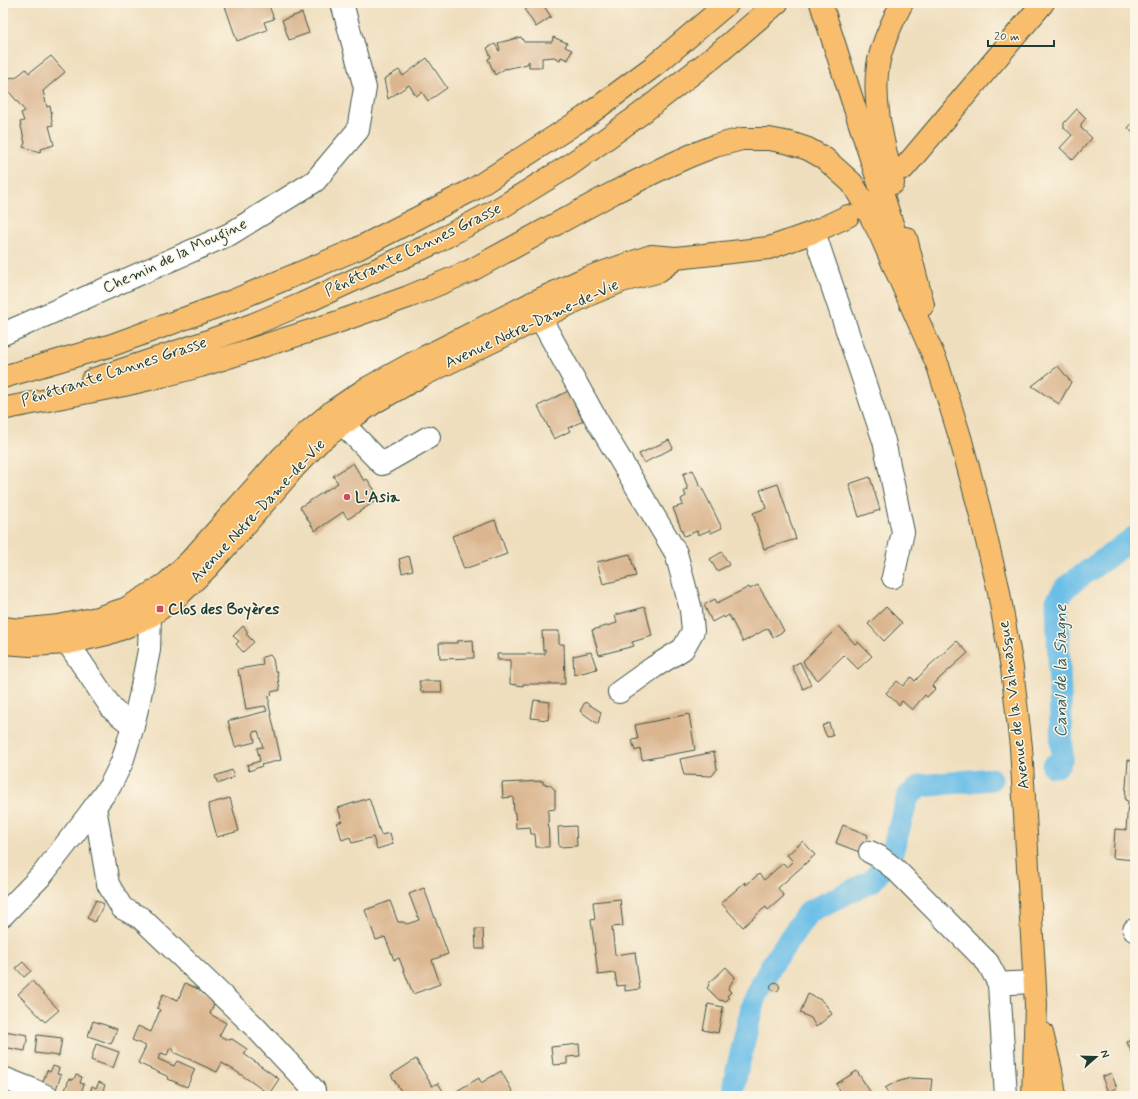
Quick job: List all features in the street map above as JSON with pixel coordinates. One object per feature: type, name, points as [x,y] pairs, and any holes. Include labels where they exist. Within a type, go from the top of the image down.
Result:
[{"type":"main road","name":"Pénétrante Cannes Grasse","points":[[3,377],[112,344],[235,300],[357,249],[468,192],[585,117],[654,66],[728,3]]},
{"type":"main road","points":[[821,3],[938,366]]},
{"type":"main road","points":[[902,3],[886,37],[878,65],[876,92],[878,113],[900,215],[938,366]]},
{"type":"main road","points":[[904,168],[1043,3]]},
{"type":"main road","name":"Pénétrante Cannes Grasse","points":[[5,408],[200,344],[254,324],[309,301],[434,243],[500,208],[567,167],[651,106],[715,56],[773,7]]},
{"type":"main road","points":[[5,408],[124,385],[172,373],[324,326],[408,297],[470,271],[613,193],[665,167],[715,146],[742,140],[769,140],[790,143],[808,149],[824,158],[852,184],[880,234],[938,366]]},
{"type":"main road","name":"Avenue Notre-Dame-de-Vie","points":[[3,643],[30,645],[64,635],[98,618],[125,609],[148,606],[179,595],[200,575],[240,531],[295,467],[319,442],[338,417],[375,402],[536,311],[595,292],[622,281],[657,272],[676,258],[769,248],[814,232],[848,216]]},
{"type":"main road","name":"Avenue de la Valmasque","points":[[938,366],[980,508],[998,586],[1012,668],[1021,747],[1036,1005],[1033,1096]]},
{"type":"main road","name":"Avenue Notre-Dame-de-Vie","points":[[3,628],[64,635]]},
{"type":"main road","name":"Avenue de la Valmasque","points":[[1036,1005],[1051,1070],[1055,1096]]},
{"type":"street","name":"Chemin de la Mougine","points":[[3,334],[230,234],[315,181],[358,130],[365,88],[342,3]]},
{"type":"street","points":[[814,232],[884,441],[903,532],[893,577]]},
{"type":"street","points":[[536,311],[596,419],[676,553],[691,610],[693,631],[683,649],[654,667],[619,692]]},
{"type":"street","points":[[338,417],[382,464],[429,437]]},
{"type":"street","points":[[3,915],[42,876],[110,786],[122,762],[140,696],[148,650],[148,606]]},
{"type":"street","points":[[64,635],[113,710],[133,726]]},
{"type":"street","points":[[91,812],[108,884],[122,908],[146,923],[255,1027],[314,1090]]},
{"type":"street","points":[[882,860],[988,963],[999,984],[1006,1096]]},
{"type":"street","points":[[999,984],[1034,982]]},
{"type":"street","points":[[3,1078],[46,1096]]},
{"type":"building","points":[[224,3],[268,3],[274,19],[264,22],[267,30],[237,41]]},
{"type":"building","points":[[537,3],[542,3],[551,17],[536,27],[525,10]]},
{"type":"building","points":[[302,13],[309,33],[289,40],[282,20]]},
{"type":"building","points":[[521,37],[524,42],[552,42],[553,37],[567,43],[565,47],[572,50],[568,60],[561,57],[560,60],[554,57],[542,58],[542,67],[529,67],[529,61],[527,64],[506,68],[495,75],[488,59],[491,57],[487,48],[495,44],[499,51],[498,43]]},
{"type":"building","points":[[51,56],[65,72],[43,91],[47,107],[50,106],[53,125],[49,126],[54,145],[41,149],[40,152],[23,147],[25,143],[20,122],[24,121],[21,113],[25,111],[6,88],[11,77],[15,78],[26,69],[29,73]]},
{"type":"building","points":[[427,58],[447,88],[428,101],[422,92],[416,96],[409,85],[388,99],[384,79],[399,70],[403,76]]},
{"type":"building","points":[[1077,109],[1086,118],[1081,124],[1081,128],[1092,138],[1073,160],[1060,148],[1072,135],[1064,128],[1064,123]]},
{"type":"building","points":[[1135,120],[1135,135],[1128,128]]},
{"type":"building","points":[[1058,366],[1071,382],[1059,404],[1032,386]]},
{"type":"building","points":[[568,391],[583,421],[568,428],[570,431],[554,439],[538,406]]},
{"type":"building","points":[[669,440],[673,448],[644,463],[639,454]]},
{"type":"building","name":"L'Asia","points":[[353,463],[364,481],[367,479],[380,498],[348,519],[343,512],[315,531],[300,507],[338,483],[333,476]]},
{"type":"building","points":[[693,470],[722,528],[711,533],[710,530],[698,535],[697,531],[684,536],[673,508],[683,505],[681,499],[686,496],[684,491],[688,490],[683,474]]},
{"type":"building","points":[[870,477],[880,510],[859,517],[849,484]]},
{"type":"building","points":[[778,484],[796,539],[764,549],[753,513],[766,508],[760,490]]},
{"type":"building","points":[[495,520],[507,554],[464,569],[452,536]]},
{"type":"building","points":[[722,552],[729,565],[717,571],[710,559]]},
{"type":"building","points":[[630,554],[636,576],[603,584],[597,562]]},
{"type":"building","points":[[409,556],[413,570],[402,573],[399,559]]},
{"type":"building","points":[[758,585],[772,607],[784,631],[773,637],[768,628],[743,642],[729,615],[724,618],[723,616],[712,622],[704,605],[715,599],[717,603],[749,587],[750,589]]},
{"type":"building","points":[[645,607],[652,636],[632,642],[634,646],[599,655],[592,630],[617,623],[615,615]]},
{"type":"building","points":[[886,607],[902,623],[884,641],[868,624]]},
{"type":"building","points":[[243,626],[248,632],[246,634],[254,642],[243,652],[236,644],[239,641],[233,636]]},
{"type":"building","points":[[839,626],[855,644],[858,642],[872,656],[858,669],[844,655],[818,680],[806,667],[803,661]]},
{"type":"building","points":[[542,631],[559,631],[559,644],[564,644],[565,684],[523,684],[523,686],[510,684],[510,660],[498,660],[497,654],[545,654],[545,649],[543,650]]},
{"type":"building","points":[[473,640],[474,658],[440,659],[439,643],[457,643],[457,641]]},
{"type":"building","points":[[957,641],[968,653],[932,686],[935,689],[927,697],[925,695],[912,710],[902,701],[899,705],[886,693],[897,681],[903,686],[911,677],[915,681],[930,665]]},
{"type":"building","points":[[591,652],[597,669],[574,675],[573,656]]},
{"type":"building","points":[[270,655],[273,659],[275,671],[277,671],[280,690],[271,692],[272,695],[269,696],[269,705],[281,760],[261,765],[262,766],[249,771],[247,765],[260,761],[257,748],[263,747],[258,731],[253,732],[255,742],[235,747],[228,721],[267,711],[265,706],[246,709],[238,669],[263,665],[262,657]]},
{"type":"building","points":[[800,662],[811,685],[803,689],[792,666]]},
{"type":"building","points":[[419,681],[441,681],[442,692],[421,692]]},
{"type":"building","points":[[534,700],[550,702],[548,720],[531,718]]},
{"type":"building","points":[[585,702],[601,712],[598,724],[580,711]]},
{"type":"building","points":[[689,714],[695,750],[642,760],[640,749],[635,751],[632,740],[638,739],[635,725]]},
{"type":"building","points":[[829,723],[833,736],[827,737],[822,726]]},
{"type":"building","points":[[714,752],[717,769],[712,776],[684,775],[680,759]]},
{"type":"building","points":[[1128,760],[1135,761],[1134,860],[1113,858],[1115,829],[1126,830],[1128,801],[1125,800]]},
{"type":"building","points":[[232,770],[234,777],[218,784],[215,776]]},
{"type":"building","points":[[543,781],[543,784],[550,785],[555,790],[555,809],[548,810],[549,847],[536,847],[535,834],[531,834],[530,827],[516,828],[513,797],[503,798],[502,783]]},
{"type":"building","points":[[230,798],[239,831],[217,837],[208,804]]},
{"type":"building","points":[[369,798],[381,835],[390,833],[393,844],[377,849],[373,837],[352,843],[350,837],[342,840],[337,823],[342,821],[338,808]]},
{"type":"building","points":[[843,825],[868,835],[862,853],[836,843]]},
{"type":"building","points":[[576,826],[577,846],[559,847],[558,827]]},
{"type":"building","points":[[803,841],[815,855],[778,888],[784,896],[768,910],[766,907],[762,910],[743,927],[721,903],[745,882],[746,885],[759,874],[764,880],[783,863],[787,867],[793,861],[787,855]]},
{"type":"building","points":[[424,888],[448,954],[432,960],[440,984],[413,994],[399,958],[394,960],[385,937],[376,940],[365,910],[390,901],[398,922],[407,924],[419,920],[409,894]]},
{"type":"building","points":[[620,899],[623,926],[612,927],[615,955],[635,952],[640,989],[625,991],[625,985],[617,986],[615,973],[598,975],[591,920],[595,919],[593,902]]},
{"type":"building","points":[[96,900],[104,904],[95,922],[87,918]]},
{"type":"building","points":[[475,929],[483,929],[484,949],[476,949]]},
{"type":"building","points":[[23,962],[31,971],[24,977],[16,968]]},
{"type":"building","points":[[726,967],[735,977],[728,989],[731,992],[727,996],[729,998],[726,1001],[719,1000],[707,988],[709,985],[708,984]]},
{"type":"building","points":[[32,981],[59,1010],[45,1022],[18,994]]},
{"type":"building","points":[[185,983],[212,996],[215,1001],[210,1014],[226,1023],[219,1036],[229,1040],[232,1039],[247,1049],[244,1054],[279,1079],[269,1094],[222,1063],[217,1072],[173,1052],[174,1050],[170,1048],[167,1055],[161,1053],[158,1059],[174,1066],[177,1061],[195,1069],[187,1087],[138,1063],[146,1046],[132,1040],[138,1026],[151,1032],[160,1010],[157,1008],[163,994],[178,1000]]},
{"type":"building","points":[[773,983],[777,983],[779,987],[777,991],[773,991],[771,989],[771,985]]},
{"type":"building","points":[[808,994],[821,1000],[832,1014],[816,1027],[811,1018],[800,1013]]},
{"type":"building","points":[[708,1004],[723,1007],[718,1033],[703,1030]]},
{"type":"building","points":[[93,1021],[117,1029],[111,1044],[88,1036]]},
{"type":"building","points":[[4,1031],[28,1035],[25,1051],[3,1047]]},
{"type":"building","points":[[37,1035],[62,1038],[59,1056],[35,1053]]},
{"type":"building","points":[[1135,1038],[1135,1060],[1127,1042]]},
{"type":"building","points":[[96,1044],[119,1052],[113,1068],[91,1060]]},
{"type":"building","points":[[579,1044],[580,1056],[567,1057],[567,1064],[553,1065],[551,1047]]},
{"type":"building","points":[[416,1059],[432,1086],[438,1083],[446,1096],[404,1096],[391,1075]]},
{"type":"building","points":[[53,1066],[59,1068],[57,1074],[61,1075],[55,1092],[41,1087],[47,1070],[50,1072]]},
{"type":"building","points":[[501,1071],[515,1096],[458,1096],[455,1092],[479,1078],[481,1083]]},
{"type":"building","points":[[857,1071],[873,1096],[844,1096],[836,1084]]},
{"type":"building","points":[[1111,1073],[1117,1088],[1108,1092],[1102,1077]]},
{"type":"building","points":[[76,1075],[82,1077],[80,1083],[84,1084],[80,1096],[63,1096],[69,1079],[73,1080]]},
{"type":"building","points":[[910,1078],[932,1079],[930,1096],[890,1096],[885,1088],[894,1083]]},
{"type":"building","points":[[99,1082],[105,1085],[103,1090],[107,1092],[105,1096],[89,1096],[92,1086],[96,1088]]},
{"type":"building","points":[[118,1093],[126,1096],[117,1096]]},
{"type":"waterway","name":"Canal de la Siagne","points":[[1053,766],[1057,766],[1062,757],[1057,601],[1066,587],[1135,537]]},
{"type":"waterway","name":"Canal de la Siagne","points":[[732,1096],[754,999],[771,966],[808,912],[872,881],[891,857],[908,796],[921,786],[991,779]]},
{"type":"place","name":"L'Asia","points":[[347,497]]},
{"type":"place","name":"Clos des Boyères","points":[[160,609]]}]
